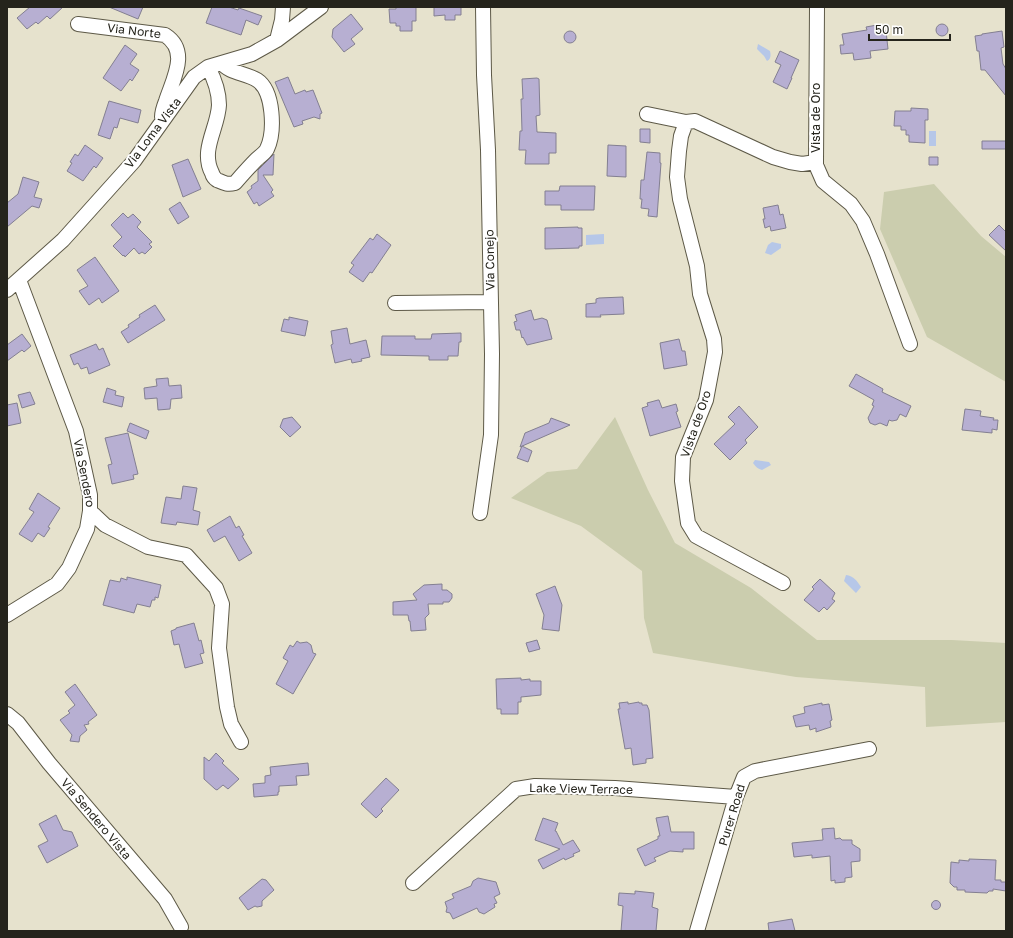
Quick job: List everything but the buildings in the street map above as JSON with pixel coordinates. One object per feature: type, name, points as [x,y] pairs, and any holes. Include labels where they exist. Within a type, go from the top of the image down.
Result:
[{"type":"street","points":[[277,40],[282,20],[283,7]]},
{"type":"street","name":"Via Loma Vista","points":[[7,290],[63,240],[134,161],[194,77],[208,67],[252,54],[277,40],[321,7]]},
{"type":"street","name":"Via Conejo","points":[[480,513],[491,436],[491,302],[483,7]]},
{"type":"street","name":"Vista de Oro","points":[[647,114],[686,122],[695,120],[773,157],[802,164],[816,162],[816,7]]},
{"type":"street","name":"Via Norte","points":[[78,24],[165,35],[173,40],[178,51],[178,64],[162,114],[162,123]]},
{"type":"street","points":[[208,67],[216,81],[219,98],[218,116],[208,146],[207,158],[209,169],[214,178],[226,184],[230,184],[235,182],[266,150],[271,135],[272,113],[268,94],[258,80],[238,72],[228,70],[222,63]]},
{"type":"street","name":"Vista de Oro","points":[[686,122],[678,151],[677,177],[680,200],[697,266],[700,294],[714,339],[715,352],[706,400],[683,457],[682,481],[688,523],[696,536],[783,583]]},
{"type":"street","points":[[816,162],[823,181],[851,204],[863,221],[877,254],[910,344]]},
{"type":"street","name":"Via Sendero","points":[[18,280],[76,431],[90,495],[90,511],[105,525],[148,547],[186,555],[216,588],[222,604],[219,648],[227,707],[231,724],[242,742]]},
{"type":"street","points":[[395,303],[491,302]]},
{"type":"street","points":[[7,615],[57,584],[69,568],[87,529],[90,511]]},
{"type":"street","name":"Via Sendero Vista","points":[[7,714],[18,723],[49,763],[165,899],[181,927]]},
{"type":"street","name":"Purer Road","points":[[697,931],[736,797],[744,777],[755,771],[869,749]]},
{"type":"street","name":"Lake View Terrace","points":[[413,883],[516,789],[535,786],[614,788],[736,797]]},
{"type":"green space","points":[[934,184],[981,236],[1006,257],[1006,382],[927,337],[880,229],[884,192]]},
{"type":"green space","points":[[615,417],[648,490],[675,543],[751,588],[817,640],[952,640],[1006,643],[1006,722],[926,727],[925,687],[796,677],[653,653],[644,618],[642,571],[581,526],[511,498],[547,472],[577,469]]},
{"type":"water","points":[[758,44],[770,51],[771,54],[767,61],[757,49]]},
{"type":"water","points":[[929,131],[936,131],[936,146],[929,146]]},
{"type":"water","points":[[604,234],[604,244],[586,245],[586,235]]},
{"type":"water","points":[[772,242],[781,244],[781,248],[771,255],[765,253],[768,245]]},
{"type":"water","points":[[755,460],[769,462],[771,465],[761,470],[753,463]]},
{"type":"water","points":[[846,575],[857,581],[861,587],[856,593],[844,581]]}]
